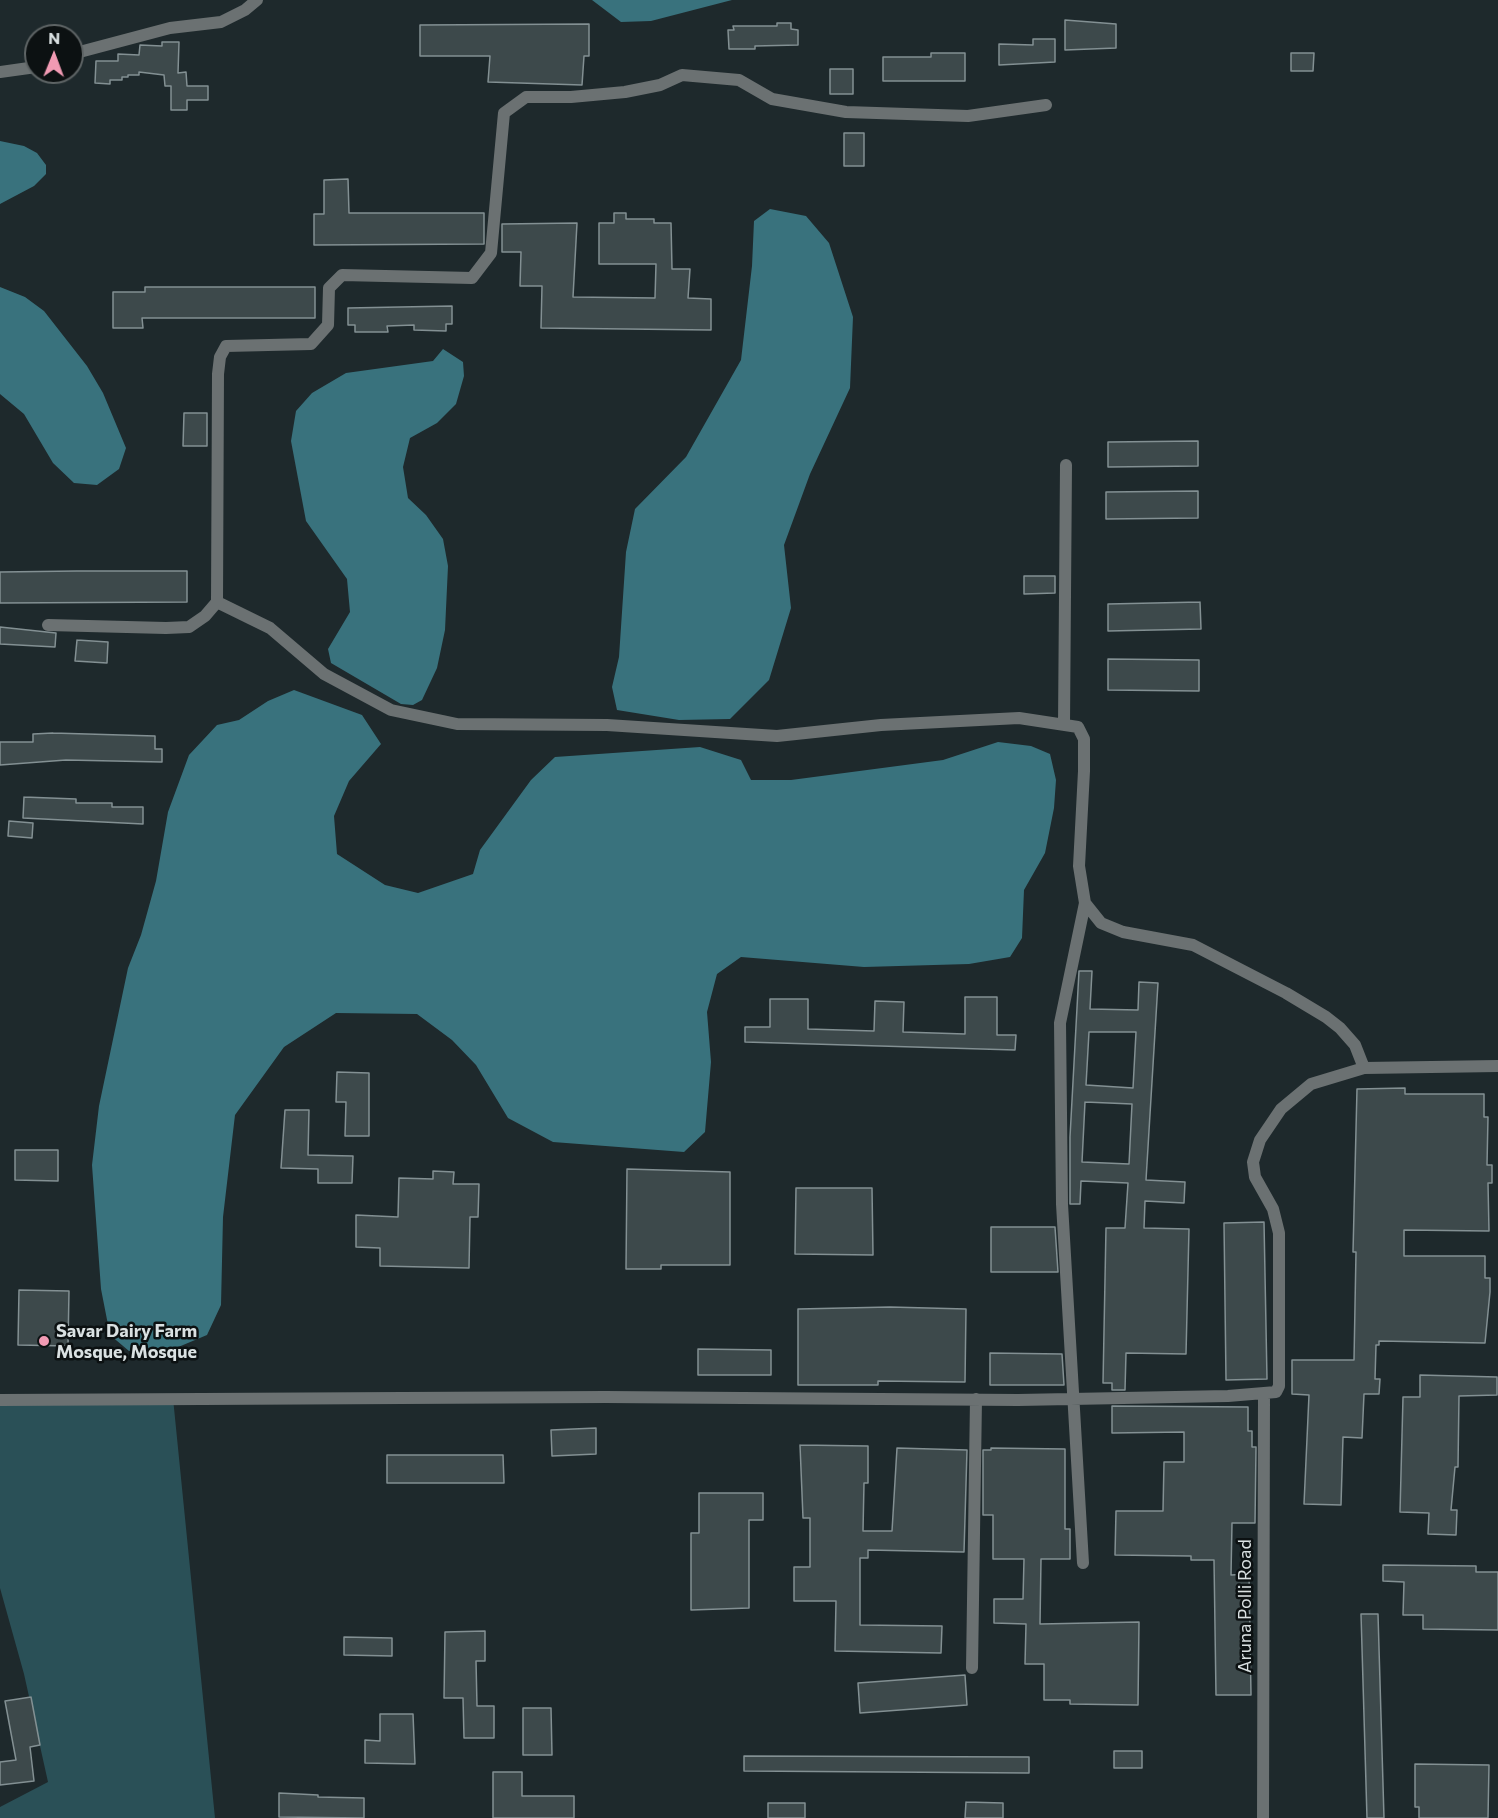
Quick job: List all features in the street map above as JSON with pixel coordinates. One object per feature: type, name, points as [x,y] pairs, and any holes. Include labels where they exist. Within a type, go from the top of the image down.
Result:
[{"type":"street","points":[[84,51],[170,28],[221,22],[245,10],[257,0]]},
{"type":"street","points":[[0,72],[24,69]]},
{"type":"street","points":[[48,624],[189,627],[205,616],[217,602],[219,357],[226,346],[311,344],[328,325],[329,288],[342,275],[472,278],[491,254],[504,113],[526,97],[571,97],[625,92],[660,85],[682,75],[694,75],[739,80],[772,99],[846,112],[968,116],[1046,105]]},
{"type":"street","points":[[1064,725],[1066,465]]},
{"type":"street","points":[[217,602],[270,628],[324,674],[391,710],[457,724],[607,725],[777,736],[881,725],[1019,718],[1078,727],[1084,739],[1079,866],[1085,903],[1060,1023],[1062,1204],[1083,1563]]},
{"type":"street","points":[[1085,903],[1101,923],[1123,932],[1193,945],[1326,1017],[1355,1046],[1364,1068]]},
{"type":"street","points":[[0,1400],[594,1397],[1072,1399],[1276,1392],[1279,1386],[1279,1233],[1273,1209],[1255,1177],[1253,1162],[1260,1140],[1281,1108],[1311,1084],[1364,1068],[1498,1066]]},
{"type":"street","name":"Aruna Polli Road","points":[[1263,1818],[1264,1394]]},
{"type":"street","points":[[972,1668],[976,1399]]},
{"type":"shaded area","points":[[592,0],[732,0],[651,21],[621,22]]},
{"type":"shaded area","points":[[0,141],[24,146],[37,153],[46,165],[46,174],[34,186],[0,204]]},
{"type":"shaded area","points":[[770,209],[806,216],[829,243],[853,317],[850,388],[810,474],[784,545],[791,608],[769,680],[730,719],[679,720],[617,710],[612,687],[619,657],[626,552],[635,509],[686,457],[741,360],[752,266],[754,221]]},
{"type":"shaded area","points":[[0,287],[25,297],[44,311],[87,366],[103,393],[126,448],[119,469],[97,485],[74,483],[53,463],[24,414],[0,394]]},
{"type":"shaded area","points":[[443,349],[463,362],[464,376],[456,404],[437,423],[410,438],[403,467],[408,498],[426,515],[443,539],[448,566],[445,630],[437,668],[422,700],[413,705],[401,704],[331,663],[328,649],[350,612],[347,579],[306,521],[291,441],[296,411],[312,393],[346,373],[433,361]]},
{"type":"shaded area","points":[[294,690],[362,715],[381,744],[349,781],[334,816],[337,854],[385,885],[418,893],[473,874],[480,850],[531,780],[555,757],[700,747],[741,760],[751,780],[791,780],[943,760],[998,742],[1031,746],[1050,754],[1056,780],[1054,808],[1045,853],[1024,890],[1022,938],[1010,957],[969,964],[864,967],[741,957],[717,974],[707,1012],[711,1062],[705,1132],[684,1152],[553,1142],[508,1118],[476,1065],[452,1040],[417,1014],[336,1013],[284,1047],[235,1115],[223,1217],[221,1305],[207,1335],[164,1353],[129,1351],[110,1335],[101,1289],[92,1165],[99,1106],[128,968],[141,935],[156,881],[168,812],[189,755],[217,725],[239,720],[268,701]]},
{"type":"shaded area","points":[[173,1398],[215,1818],[0,1818],[0,1807],[48,1782],[24,1674],[0,1588],[0,1400]]},
{"type":"building","points":[[1065,20],[1116,24],[1116,48],[1065,50]]},
{"type":"building","points":[[777,23],[791,23],[791,29],[798,30],[798,45],[729,49],[728,30],[734,30],[733,26],[777,26]]},
{"type":"building","points":[[589,24],[589,56],[584,56],[582,85],[488,82],[490,56],[420,56],[420,25]]},
{"type":"building","points":[[1033,39],[1055,39],[1055,62],[999,65],[999,44],[1033,45]]},
{"type":"building","points":[[162,42],[179,42],[178,73],[186,72],[187,86],[208,86],[208,100],[187,100],[187,110],[171,110],[171,86],[165,86],[164,75],[139,72],[139,75],[122,77],[122,80],[110,80],[110,84],[95,83],[96,61],[118,61],[118,54],[139,55],[140,45],[162,46]]},
{"type":"building","points":[[931,53],[965,53],[965,81],[883,81],[883,57],[931,57]]},
{"type":"building","points":[[1291,53],[1314,53],[1313,71],[1291,71]]},
{"type":"building","points":[[830,69],[853,69],[853,94],[830,94]]},
{"type":"building","points":[[844,133],[864,133],[864,166],[844,166]]},
{"type":"building","points":[[348,179],[349,213],[484,213],[484,244],[314,245],[314,214],[324,214],[324,180]]},
{"type":"building","points":[[614,213],[626,213],[626,219],[654,219],[654,223],[671,223],[672,269],[690,269],[688,298],[711,299],[711,330],[541,328],[542,286],[520,286],[521,252],[502,252],[502,224],[577,223],[573,297],[655,298],[656,264],[599,264],[599,223],[614,223]]},
{"type":"building","points":[[145,287],[315,287],[315,318],[142,318],[143,328],[113,328],[113,292],[145,292]]},
{"type":"building","points":[[452,306],[452,324],[446,324],[446,331],[414,330],[414,325],[387,326],[388,332],[355,332],[355,325],[348,325],[348,308]]},
{"type":"building","points":[[184,413],[207,413],[207,446],[183,446]]},
{"type":"building","points":[[1198,441],[1198,466],[1108,467],[1108,442]]},
{"type":"building","points":[[1198,491],[1198,518],[1106,519],[1106,492]]},
{"type":"building","points":[[187,571],[187,602],[0,603],[0,572]]},
{"type":"building","points":[[1024,576],[1055,576],[1055,593],[1024,594]]},
{"type":"building","points":[[1200,602],[1201,629],[1108,631],[1108,604]]},
{"type":"building","points":[[0,627],[56,633],[55,647],[0,644]]},
{"type":"building","points":[[77,640],[108,642],[107,663],[75,661]]},
{"type":"building","points":[[1108,659],[1199,660],[1199,691],[1108,690]]},
{"type":"building","points":[[33,734],[155,736],[155,749],[162,749],[162,762],[66,760],[0,765],[0,742],[33,742]]},
{"type":"building","points":[[24,797],[76,799],[76,803],[112,803],[112,807],[143,807],[143,824],[23,818]]},
{"type":"building","points":[[9,821],[33,823],[32,838],[8,836]]},
{"type":"building","points":[[1079,971],[1092,971],[1090,1009],[1138,1010],[1139,982],[1158,983],[1146,1180],[1185,1182],[1184,1203],[1145,1201],[1144,1228],[1189,1229],[1186,1354],[1126,1353],[1125,1390],[1112,1390],[1112,1383],[1103,1383],[1106,1228],[1125,1228],[1128,1183],[1081,1181],[1080,1204],[1070,1204],[1070,1137]],"holes":[[[1089,1032],[1136,1032],[1133,1088],[1086,1085]],[[1085,1102],[1132,1104],[1129,1164],[1082,1162]]]},
{"type":"building","points":[[965,997],[997,997],[997,1035],[1016,1035],[1015,1050],[745,1042],[745,1027],[770,1027],[770,999],[808,999],[808,1029],[874,1031],[875,1001],[904,1002],[903,1032],[965,1034]]},
{"type":"building","points":[[337,1072],[369,1073],[369,1136],[345,1136],[346,1102],[336,1102]]},
{"type":"building","points":[[1405,1088],[1405,1094],[1484,1094],[1484,1117],[1488,1117],[1487,1165],[1492,1165],[1492,1183],[1488,1183],[1489,1231],[1404,1230],[1404,1256],[1485,1256],[1485,1278],[1490,1278],[1490,1292],[1485,1343],[1379,1341],[1379,1345],[1376,1345],[1375,1379],[1380,1379],[1379,1394],[1364,1394],[1362,1438],[1343,1437],[1341,1505],[1304,1504],[1309,1395],[1292,1394],[1292,1360],[1354,1360],[1356,1252],[1353,1252],[1357,1089]]},
{"type":"building","points":[[285,1110],[309,1110],[308,1155],[353,1156],[352,1183],[318,1183],[318,1169],[281,1168]]},
{"type":"building","points":[[15,1150],[58,1150],[58,1181],[15,1180]]},
{"type":"building","points":[[627,1169],[730,1172],[730,1265],[661,1265],[661,1269],[626,1269]]},
{"type":"building","points":[[433,1171],[454,1172],[453,1184],[479,1184],[478,1217],[470,1217],[469,1268],[380,1266],[380,1248],[356,1247],[356,1215],[398,1217],[399,1178],[433,1179]]},
{"type":"building","points":[[796,1188],[872,1188],[873,1255],[795,1254]]},
{"type":"building","points":[[1264,1222],[1267,1379],[1226,1380],[1224,1223]]},
{"type":"building","points":[[991,1227],[1055,1227],[1058,1272],[991,1272]]},
{"type":"building","points":[[19,1290],[69,1291],[68,1346],[18,1345]]},
{"type":"building","points":[[890,1307],[966,1309],[965,1382],[878,1381],[878,1385],[798,1385],[798,1309]]},
{"type":"building","points":[[698,1349],[771,1350],[771,1375],[698,1375]]},
{"type":"building","points":[[990,1353],[1062,1354],[1064,1385],[990,1385]]},
{"type":"building","points":[[1420,1375],[1497,1377],[1497,1395],[1459,1396],[1458,1467],[1455,1467],[1451,1510],[1457,1510],[1456,1535],[1428,1534],[1429,1513],[1400,1512],[1403,1397],[1420,1397]]},
{"type":"building","points":[[1112,1406],[1248,1407],[1248,1431],[1252,1431],[1252,1447],[1256,1447],[1255,1523],[1232,1523],[1231,1575],[1249,1574],[1251,1695],[1216,1695],[1214,1560],[1191,1560],[1191,1556],[1115,1555],[1116,1511],[1163,1511],[1164,1462],[1184,1462],[1184,1432],[1112,1433]]},
{"type":"building","points":[[596,1428],[596,1454],[552,1456],[551,1430]]},
{"type":"building","points":[[800,1445],[868,1446],[868,1483],[864,1483],[863,1531],[892,1531],[897,1448],[967,1450],[964,1552],[868,1550],[868,1558],[860,1558],[860,1625],[942,1626],[941,1653],[835,1651],[836,1601],[794,1601],[794,1567],[810,1567],[810,1518],[803,1518]]},
{"type":"building","points":[[991,1448],[1065,1449],[1065,1529],[1070,1529],[1070,1559],[1041,1559],[1040,1624],[1139,1622],[1138,1705],[1070,1704],[1070,1700],[1044,1700],[1044,1664],[1025,1664],[1026,1624],[994,1623],[994,1599],[1023,1599],[1024,1559],[993,1559],[993,1515],[983,1515],[983,1450],[991,1450]]},
{"type":"building","points":[[387,1455],[503,1455],[504,1483],[387,1483]]},
{"type":"building","points":[[699,1493],[763,1493],[763,1520],[749,1520],[749,1608],[691,1610],[691,1533],[699,1533]]},
{"type":"building","points":[[1383,1565],[1476,1566],[1476,1572],[1498,1572],[1498,1630],[1423,1629],[1423,1615],[1403,1615],[1404,1582],[1383,1581]]},
{"type":"building","points":[[1361,1614],[1378,1614],[1384,1818],[1367,1818]]},
{"type":"building","points":[[485,1631],[485,1661],[476,1661],[477,1706],[494,1706],[494,1738],[464,1738],[463,1698],[444,1698],[445,1632]]},
{"type":"building","points":[[344,1637],[392,1638],[392,1656],[344,1655]]},
{"type":"building","points":[[965,1675],[967,1705],[860,1713],[858,1683]]},
{"type":"building","points":[[31,1697],[40,1745],[30,1747],[34,1781],[0,1785],[0,1762],[16,1760],[5,1701]]},
{"type":"building","points":[[523,1708],[551,1708],[552,1755],[523,1755]]},
{"type":"building","points":[[380,1714],[413,1714],[415,1764],[365,1763],[365,1740],[380,1741]]},
{"type":"building","points":[[1114,1751],[1142,1751],[1142,1768],[1114,1768]]},
{"type":"building","points":[[744,1756],[1029,1757],[1029,1773],[744,1771]]},
{"type":"building","points":[[1415,1764],[1489,1765],[1488,1818],[1419,1818],[1419,1807],[1415,1807]]},
{"type":"building","points":[[493,1772],[522,1772],[522,1796],[574,1796],[574,1818],[493,1818]]},
{"type":"building","points":[[279,1793],[364,1798],[364,1818],[279,1817]]},
{"type":"building","points":[[966,1802],[1003,1803],[1003,1818],[965,1818]]},
{"type":"building","points":[[768,1803],[805,1803],[805,1818],[768,1818]]},
{"type":"place","name":"Savar Dairy Farm Mosque, Mosque","points":[[44,1341]]}]
